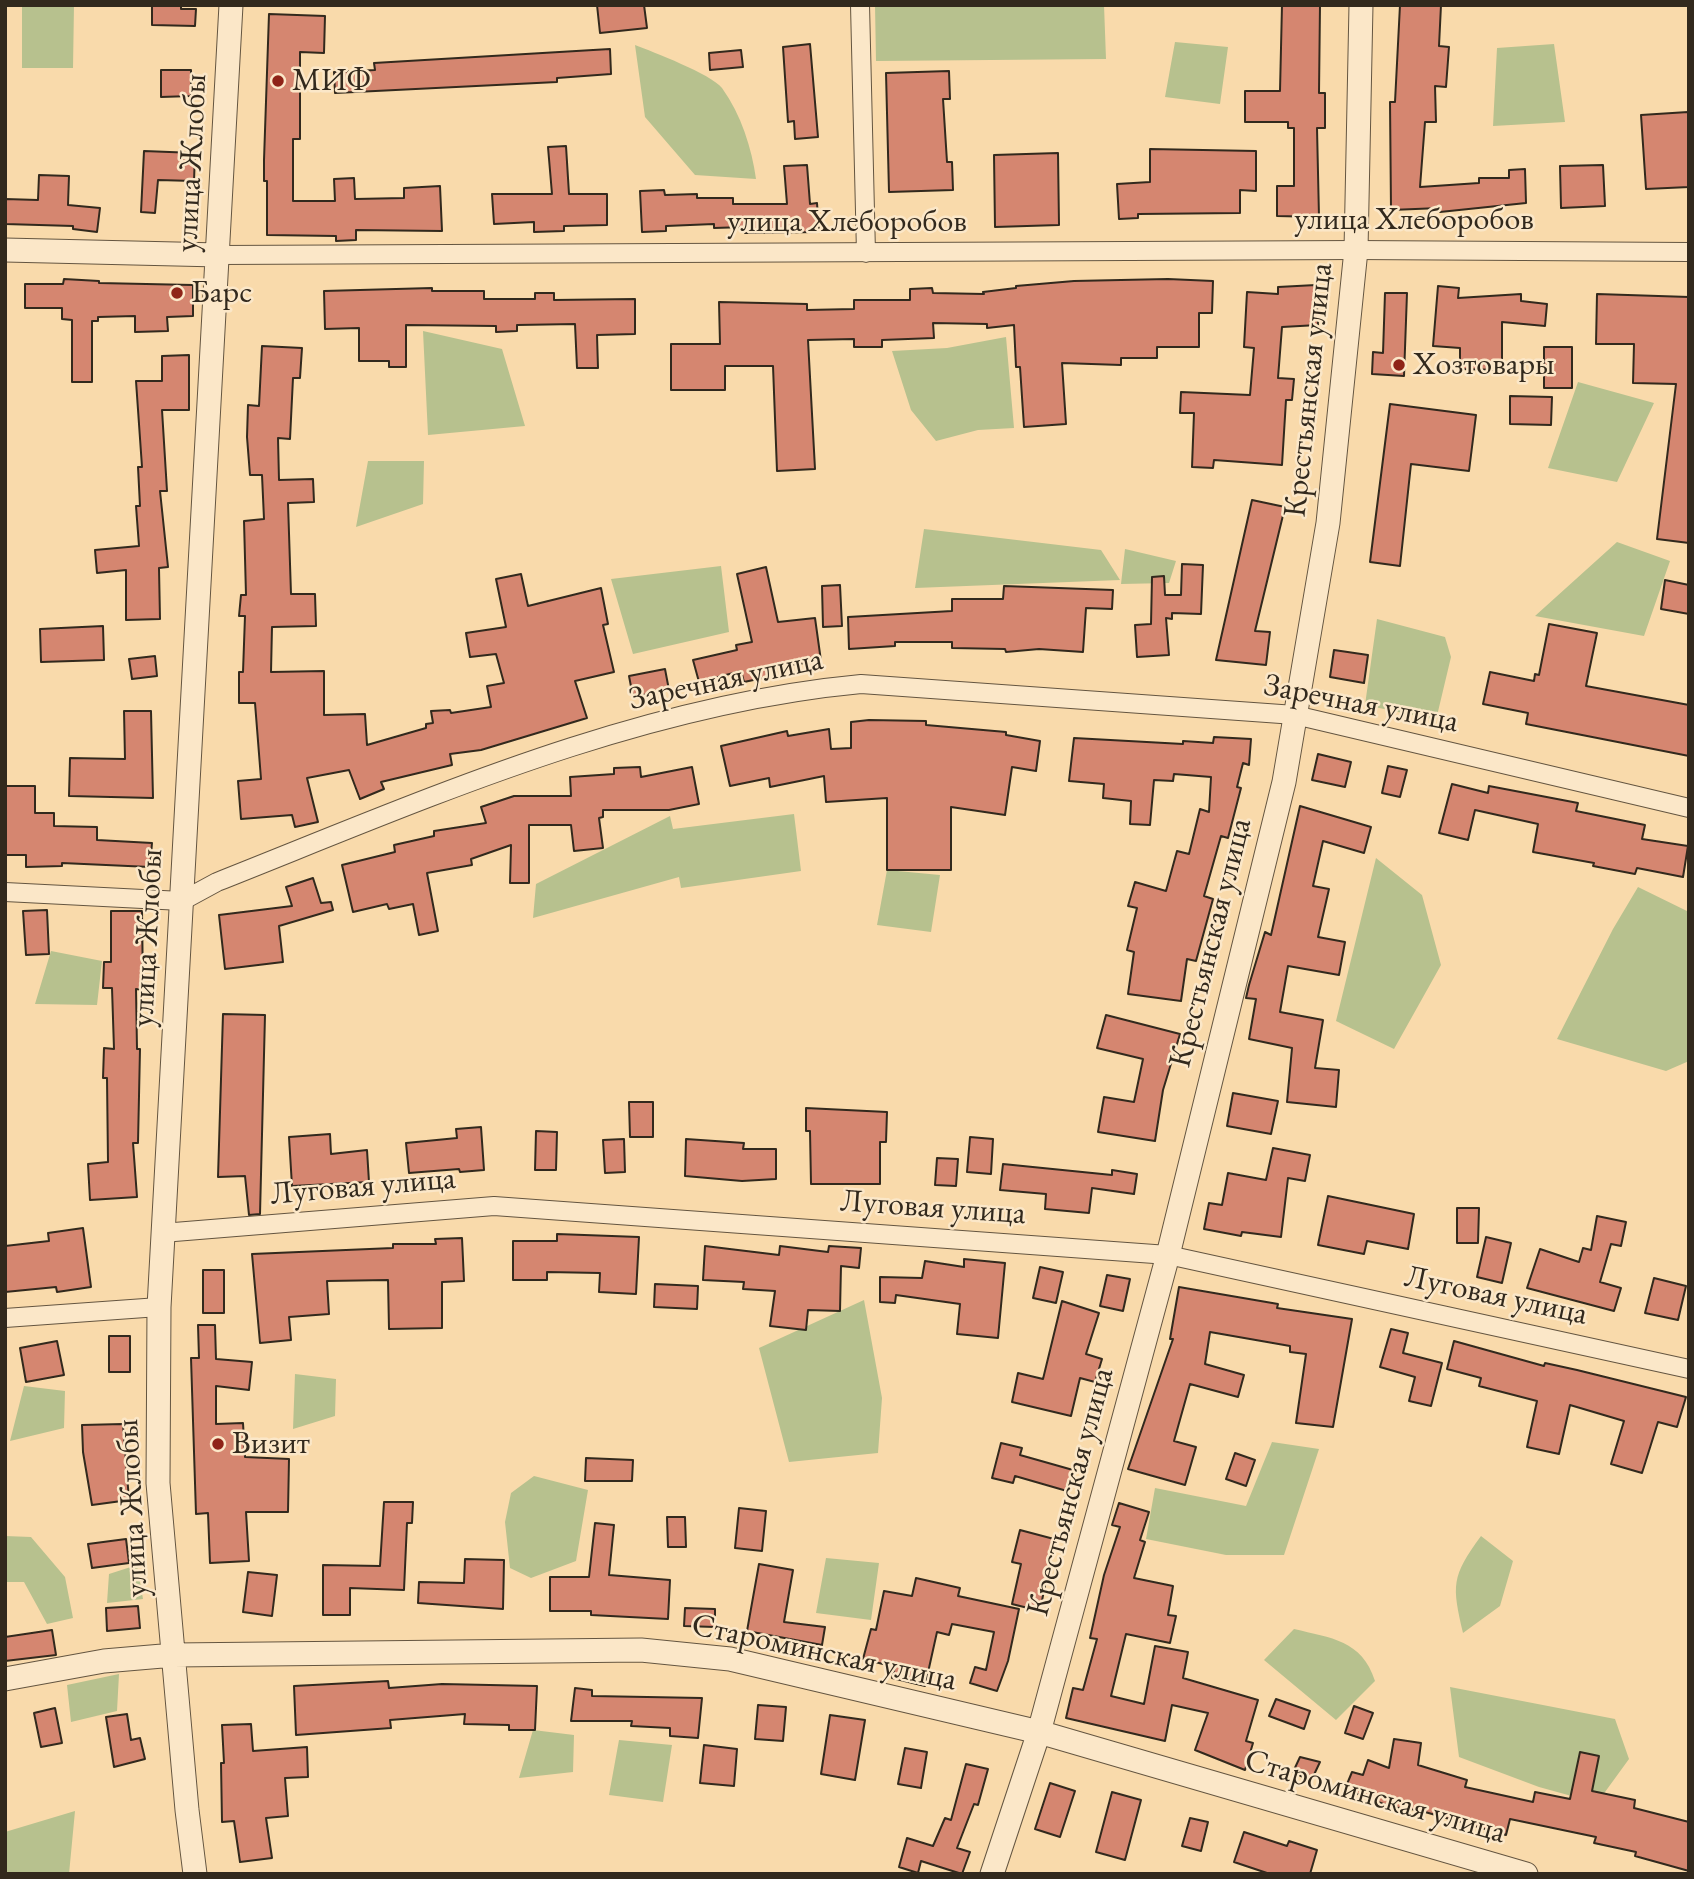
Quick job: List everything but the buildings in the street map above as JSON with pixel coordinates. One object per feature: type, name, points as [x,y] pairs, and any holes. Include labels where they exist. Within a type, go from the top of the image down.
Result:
[{"type":"street","name":"улица Жлобы","points":[[195,1874],[158,1483],[159,1307],[231,5]]},
{"type":"street","points":[[860,5],[866,253]]},
{"type":"street","name":"Крестьянская улица","points":[[992,1874],[1039,1732],[1168,1255],[1232,986],[1268,850],[1295,715],[1328,523],[1356,250],[1361,5]]},
{"type":"street","name":"улица Хлеборобов","points":[[5,250],[219,255],[1356,250],[1689,252]]},
{"type":"street","name":"Заречная улица","points":[[183,901],[217,882],[437,795],[599,739],[726,704],[793,690],[861,684],[1295,715],[1689,808]]},
{"type":"street","points":[[5,892],[183,901]]},
{"type":"street","name":"Луговая улица","points":[[162,1233],[494,1206],[1168,1255],[1689,1369]]},
{"type":"street","points":[[5,1318],[159,1307]]},
{"type":"street","name":"Староминская улица","points":[[5,1679],[104,1661],[174,1655],[501,1651],[666,1653],[730,1658],[1039,1732],[1527,1874]]},
{"type":"green space","points":[[22,5],[74,5],[73,68],[22,68]]},
{"type":"green space","points":[[875,5],[1104,5],[1106,59],[876,61]]},
{"type":"green space","points":[[1175,42],[1228,47],[1220,104],[1165,97]]},
{"type":"green space","points":[[1554,44],[1565,122],[1493,126],[1497,48]]},
{"type":"green space","points":[[635,45],[694,70],[722,88],[745,132],[756,179],[695,175],[645,117]]},
{"type":"green space","points":[[423,331],[502,349],[525,426],[428,435]]},
{"type":"green space","points":[[1006,337],[1014,428],[978,430],[936,441],[911,410],[892,351],[947,348]]},
{"type":"green space","points":[[1578,382],[1654,403],[1617,482],[1548,468]]},
{"type":"green space","points":[[368,461],[424,461],[423,504],[356,527]]},
{"type":"green space","points":[[924,529],[1101,550],[1120,580],[915,588]]},
{"type":"green space","points":[[1617,542],[1670,561],[1644,636],[1535,616]]},
{"type":"green space","points":[[1125,549],[1176,561],[1169,583],[1121,584]]},
{"type":"green space","points":[[721,566],[729,632],[633,654],[611,579]]},
{"type":"green space","points":[[1377,619],[1445,637],[1451,657],[1436,720],[1365,705]]},
{"type":"green space","points":[[794,814],[801,871],[681,888],[679,877],[533,918],[536,884],[670,816],[673,829]]},
{"type":"green space","points":[[1376,858],[1422,895],[1441,965],[1394,1049],[1336,1021]]},
{"type":"green space","points":[[887,870],[940,875],[931,932],[877,925]]},
{"type":"green space","points":[[1638,887],[1689,912],[1689,1061],[1666,1071],[1557,1039],[1613,929]]},
{"type":"green space","points":[[51,951],[102,961],[97,1005],[35,1004]]},
{"type":"green space","points":[[864,1300],[882,1398],[878,1453],[789,1462],[759,1348]]},
{"type":"green space","points":[[295,1374],[336,1379],[335,1416],[293,1429]]},
{"type":"green space","points":[[24,1386],[65,1391],[64,1428],[10,1441]]},
{"type":"green space","points":[[1272,1442],[1319,1449],[1284,1555],[1226,1555],[1146,1539],[1155,1488],[1246,1506]]},
{"type":"green space","points":[[534,1476],[588,1490],[576,1561],[531,1578],[510,1568],[505,1522],[511,1493]]},
{"type":"green space","points":[[5,1536],[31,1537],[65,1577],[73,1618],[47,1624],[24,1582],[5,1582]]},
{"type":"green space","points":[[1481,1536],[1513,1561],[1500,1606],[1463,1633],[1457,1603],[1457,1582],[1464,1562]]},
{"type":"green space","points":[[826,1558],[879,1563],[871,1620],[816,1613]]},
{"type":"green space","points":[[137,1565],[143,1599],[107,1603],[109,1574]]},
{"type":"green space","points":[[1294,1629],[1344,1643],[1362,1657],[1369,1667],[1375,1681],[1336,1720],[1264,1660]]},
{"type":"green space","points":[[119,1674],[117,1711],[71,1722],[67,1685]]},
{"type":"green space","points":[[1450,1687],[1615,1719],[1629,1759],[1597,1803],[1539,1787],[1459,1757]]},
{"type":"green space","points":[[533,1730],[574,1735],[573,1772],[519,1778]]},
{"type":"green space","points":[[619,1740],[672,1745],[663,1802],[609,1795]]},
{"type":"green space","points":[[75,1811],[69,1874],[5,1874],[5,1832]]},
{"type":"place","name":"МИФ","points":[[278,81]]},
{"type":"place","name":"Барс","points":[[177,293]]},
{"type":"place","name":"Хозтовары","points":[[1399,365]]},
{"type":"place","name":"Визит","points":[[218,1444]]}]
